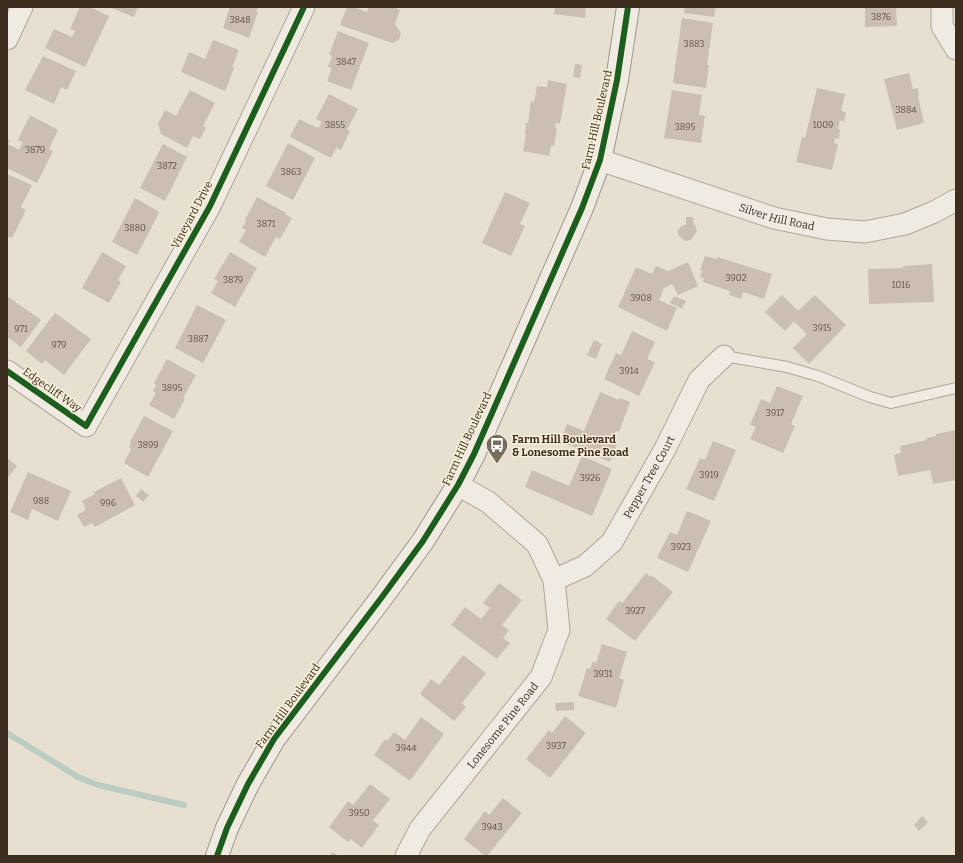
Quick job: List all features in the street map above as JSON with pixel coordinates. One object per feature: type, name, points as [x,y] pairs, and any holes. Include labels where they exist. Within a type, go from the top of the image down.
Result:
[{"type":"main road","name":"Farm Hill Boulevard","points":[[217,856],[227,828],[248,784],[274,739],[423,541],[458,485],[474,454],[582,208],[600,160],[618,80],[628,7]]},
{"type":"street","points":[[7,39],[22,7]]},
{"type":"street","name":"Vineyard Drive","points":[[86,426],[210,206],[304,7]]},
{"type":"street","points":[[942,7],[942,26],[956,49]]},
{"type":"street","name":"Silver Hill Road","points":[[600,160],[774,218],[827,228],[865,232],[905,224],[934,212],[956,200]]},
{"type":"street","name":"Pepper Tree Court","points":[[554,580],[585,566],[612,542],[665,449],[699,380],[724,356]]},
{"type":"street","name":"Edgecliff Way","points":[[7,371],[86,426]]},
{"type":"street","name":"Lonesome Pine Road","points":[[406,856],[420,829],[541,677],[559,630],[554,580],[537,544],[488,502],[458,485]]},
{"type":"lane","points":[[724,356],[788,367],[818,376],[870,397],[891,403],[956,388]]},
{"type":"building","points":[[80,7],[90,7],[109,16],[85,67],[45,48],[54,29],[72,37],[75,31],[70,29]]},
{"type":"building","points":[[109,7],[138,7],[134,17]]},
{"type":"building","points":[[230,7],[258,7],[256,12],[258,12],[249,38],[223,28]]},
{"type":"building","points":[[347,7],[353,7],[367,12],[369,7],[397,7],[397,9],[400,10],[395,24],[401,33],[399,40],[392,43],[340,25]]},
{"type":"building","points":[[555,7],[586,7],[585,18],[554,14]]},
{"type":"building","points":[[685,7],[716,7],[714,17],[684,13]]},
{"type":"building","points":[[865,7],[896,7],[897,26],[865,27]]},
{"type":"building","points":[[682,18],[713,23],[707,65],[709,65],[706,88],[673,83]]},
{"type":"building","points":[[338,31],[369,43],[351,90],[327,81],[332,68],[328,67],[332,56],[329,55]]},
{"type":"building","points":[[213,40],[239,50],[225,91],[181,72],[189,52],[205,59]]},
{"type":"building","points":[[43,56],[76,71],[67,90],[61,87],[54,104],[25,90]]},
{"type":"building","points":[[575,64],[582,65],[580,78],[573,77]]},
{"type":"building","points":[[909,73],[913,89],[918,88],[918,96],[924,123],[897,130],[884,79]]},
{"type":"building","points":[[548,80],[567,84],[560,124],[556,123],[555,128],[557,129],[554,146],[551,146],[549,156],[523,151],[526,123],[528,123],[531,101],[534,102],[537,86],[547,87]]},
{"type":"building","points":[[817,88],[845,94],[841,111],[846,112],[844,122],[840,120],[838,129],[840,130],[839,139],[835,138],[834,143],[838,144],[832,170],[796,162],[802,137],[805,138]]},
{"type":"building","points":[[190,90],[215,103],[203,126],[206,128],[200,139],[193,136],[187,148],[161,134],[158,124],[165,110],[176,116]]},
{"type":"building","points":[[672,90],[702,95],[699,115],[705,116],[701,143],[664,138]]},
{"type":"building","points":[[329,94],[358,109],[347,130],[350,131],[341,150],[336,148],[331,158],[290,137],[299,119],[318,128],[322,122],[316,119]]},
{"type":"building","points":[[30,115],[58,130],[49,149],[53,151],[37,183],[7,168],[7,139],[10,141],[8,144],[19,150],[23,142],[18,140]]},
{"type":"building","points":[[288,143],[315,158],[293,200],[266,186]]},
{"type":"building","points":[[163,144],[187,157],[165,201],[140,188]]},
{"type":"building","points":[[7,174],[32,185],[21,207],[26,210],[12,238],[7,236]]},
{"type":"building","points":[[505,192],[530,203],[520,224],[525,226],[511,256],[482,243]]},
{"type":"building","points":[[257,197],[286,213],[285,214],[292,218],[280,239],[276,237],[265,257],[239,242],[246,230],[242,228],[246,221],[245,220]]},
{"type":"building","points":[[135,198],[159,213],[137,255],[112,242]]},
{"type":"building","points":[[686,217],[693,217],[694,225],[697,231],[691,240],[685,241],[678,235],[678,230],[683,225],[686,225]]},
{"type":"building","points":[[102,252],[126,266],[118,280],[121,282],[109,303],[82,288]]},
{"type":"building","points":[[230,252],[257,268],[235,307],[211,293],[218,281],[214,279]]},
{"type":"building","points":[[705,256],[716,259],[717,257],[772,274],[764,299],[743,292],[741,299],[729,295],[730,291],[703,282],[704,278],[700,277],[702,271],[700,270]]},
{"type":"building","points":[[688,262],[698,286],[678,295],[672,284],[664,288],[659,300],[677,308],[667,331],[618,307],[636,267],[652,274],[656,266],[668,271]]},
{"type":"building","points":[[932,264],[934,302],[869,304],[868,269],[903,268],[903,266]]},
{"type":"building","points":[[782,295],[798,311],[815,295],[846,325],[809,364],[793,348],[807,334],[794,321],[785,331],[765,312]]},
{"type":"building","points":[[7,296],[41,320],[21,347],[7,337]]},
{"type":"building","points":[[674,296],[686,301],[682,309],[670,303]]},
{"type":"building","points":[[197,305],[226,320],[203,363],[175,348]]},
{"type":"building","points":[[55,313],[91,339],[64,375],[45,360],[42,364],[26,351]]},
{"type":"building","points":[[632,331],[655,342],[647,359],[655,362],[639,396],[604,379],[616,353],[621,355]]},
{"type":"building","points":[[594,340],[602,344],[596,359],[587,355]]},
{"type":"building","points":[[167,359],[196,375],[183,398],[185,399],[174,419],[149,405],[156,393],[153,391],[156,385],[154,383]]},
{"type":"building","points":[[777,386],[803,396],[791,424],[795,426],[783,453],[750,439],[756,427],[750,425],[761,399],[770,403]]},
{"type":"building","points":[[600,392],[619,400],[620,398],[630,402],[619,432],[616,431],[612,442],[617,444],[610,462],[560,441],[567,424],[584,431]]},
{"type":"building","points":[[144,416],[173,431],[148,477],[124,463],[131,449],[129,448],[130,442]]},
{"type":"building","points":[[956,430],[956,480],[933,484],[930,470],[898,476],[894,455],[901,453],[900,446],[927,440],[926,438],[936,436],[936,434]]},
{"type":"building","points":[[713,441],[736,450],[714,501],[686,489],[700,458],[705,460]]},
{"type":"building","points":[[582,456],[612,469],[592,516],[525,487],[532,470],[569,486]]},
{"type":"building","points":[[7,458],[17,466],[7,479]]},
{"type":"building","points":[[28,472],[71,491],[58,521],[32,509],[28,520],[10,512]]},
{"type":"building","points":[[121,478],[135,505],[95,527],[92,523],[84,527],[77,515],[86,510],[82,501],[95,494],[94,492]]},
{"type":"building","points":[[141,489],[149,495],[143,502],[136,496]]},
{"type":"building","points":[[687,511],[711,521],[688,572],[657,558],[670,532],[677,535]]},
{"type":"building","points":[[646,573],[650,577],[651,575],[673,592],[635,641],[606,619],[619,601],[622,603]]},
{"type":"building","points":[[499,583],[522,600],[502,625],[509,630],[503,638],[510,643],[497,659],[451,625],[465,607],[481,619],[490,608],[483,603]]},
{"type":"building","points":[[602,644],[627,652],[619,678],[624,680],[616,708],[578,696],[587,668],[590,669],[593,661],[596,663]]},
{"type":"building","points":[[463,655],[486,673],[462,703],[466,707],[454,721],[420,694],[431,679],[439,685]]},
{"type":"building","points":[[574,702],[574,710],[556,711],[555,703]]},
{"type":"building","points":[[565,716],[586,733],[550,778],[526,759],[549,730],[552,733]]},
{"type":"building","points":[[421,717],[444,734],[410,781],[374,755],[385,739],[387,741],[394,732],[405,740]]},
{"type":"building","points":[[370,784],[390,799],[373,820],[379,825],[362,848],[351,839],[348,842],[329,827],[348,801],[353,805]]},
{"type":"building","points":[[503,798],[522,813],[487,856],[485,856],[464,839],[485,811],[489,815]]},
{"type":"building","points":[[922,816],[928,822],[919,831],[914,825]]},
{"type":"building","points":[[332,852],[339,856],[330,856]]},
{"type":"waterway","points":[[7,733],[78,777],[98,785],[184,805]]},
{"type":"cycle path","points":[[7,371],[86,426],[210,206],[304,7]]},
{"type":"cycle path","points":[[217,856],[227,828],[248,784],[274,739],[423,541],[458,485],[474,454],[582,208],[600,160],[617,80],[628,7]]},
{"type":"place","name":"Farm Hill Boulevard & Lonesome Pine Road","points":[[497,464]]}]
